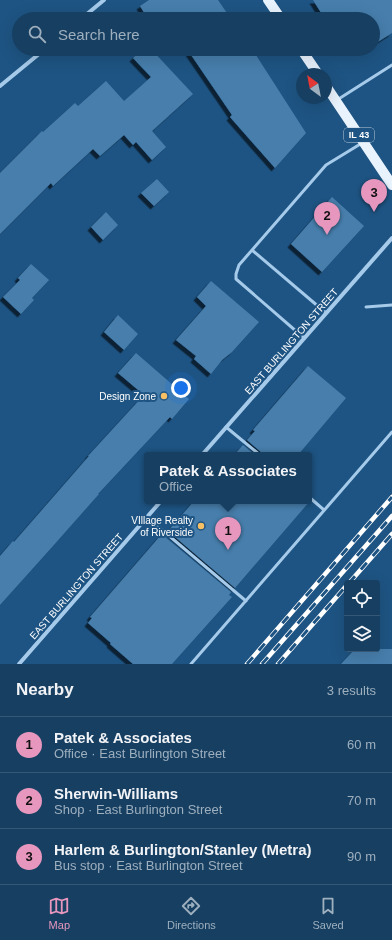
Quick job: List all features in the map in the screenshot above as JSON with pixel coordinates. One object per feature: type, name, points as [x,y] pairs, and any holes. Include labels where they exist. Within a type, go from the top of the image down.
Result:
[{"type":"main road","points":[[268,0],[276,12]]},
{"type":"main road","points":[[306,56],[314,68]]},
{"type":"main road","name":"IL 43","points":[[332,95],[392,185]]},
{"type":"street","points":[[89,12],[104,0]]},
{"type":"street","points":[[0,86],[36,56]]},
{"type":"street","name":"EAST BURLINGTON STREET","points":[[205,452],[392,238]]},
{"type":"street","name":"EAST BURLINGTON STREET","points":[[19,664],[158,504]]},
{"type":"lane","points":[[336,101],[392,65]]},
{"type":"lane","points":[[304,338],[236,279],[236,274],[239,265],[326,165],[363,142]]},
{"type":"lane","points":[[252,250],[326,313]]},
{"type":"lane","points":[[366,306],[392,305]]},
{"type":"lane","points":[[226,427],[256,452]]},
{"type":"lane","points":[[191,664],[392,432]]},
{"type":"lane","points":[[312,500],[324,510]]},
{"type":"lane","points":[[146,518],[246,601]]},
{"type":"building","points":[[149,0],[218,0],[226,12],[144,12],[140,6]]},
{"type":"building","points":[[313,0],[392,0],[392,33],[380,41],[380,12],[321,12]]},
{"type":"building","points":[[135,56],[158,56],[193,94],[152,131],[166,147],[152,160],[136,142],[133,145],[124,135],[100,156],[93,149],[53,186],[51,183],[0,234],[0,173],[42,131],[43,132],[75,103],[78,106],[106,81],[124,101],[151,77],[133,58]]},
{"type":"building","points":[[192,56],[256,56],[306,133],[275,168],[230,117],[232,115]]},
{"type":"building","points":[[157,179],[169,192],[154,206],[141,193]]},
{"type":"building","points":[[332,197],[364,226],[322,272],[291,244]]},
{"type":"building","points":[[106,212],[118,225],[103,240],[91,227]]},
{"type":"building","points":[[31,264],[49,280],[32,298],[34,300],[21,314],[3,297],[20,280],[18,278]]},
{"type":"building","points":[[211,281],[259,322],[232,352],[222,360],[211,374],[194,359],[196,356],[176,340],[206,306],[197,297]]},
{"type":"building","points":[[118,315],[138,334],[124,350],[104,332]]},
{"type":"building","points":[[136,353],[189,399],[172,419],[170,417],[98,494],[0,605],[0,556],[144,395],[118,373]]},
{"type":"building","points":[[308,366],[346,398],[301,452],[261,452],[247,440],[255,431],[253,430]]},
{"type":"building","points":[[243,445],[251,452],[237,452]]},
{"type":"building","points":[[191,504],[307,504],[235,588],[168,531]]},
{"type":"building","points":[[161,535],[231,592],[229,595],[232,597],[172,664],[133,664],[88,623],[92,618],[90,617]]},
{"type":"building","points":[[380,649],[392,649],[392,664],[341,664],[352,652],[380,652]]},
{"type":"railway","points":[[247,664],[392,497]]},
{"type":"railway","points":[[262,664],[392,516]]},
{"type":"railway","points":[[352,580],[392,534]]},
{"type":"railway","points":[[278,664],[344,588]]},
{"type":"place","name":"Harlem & Burlington/Stanley (Metra)","points":[[374,212]]},
{"type":"place","name":"Sherwin-Williams","points":[[327,235]]},
{"type":"place","name":"Design Zone","points":[[164,396]]},
{"type":"place","name":"VIllage Realty of Riverside","points":[[201,526]]},
{"type":"place","name":"Patek & Associates","points":[[228,550]]}]
